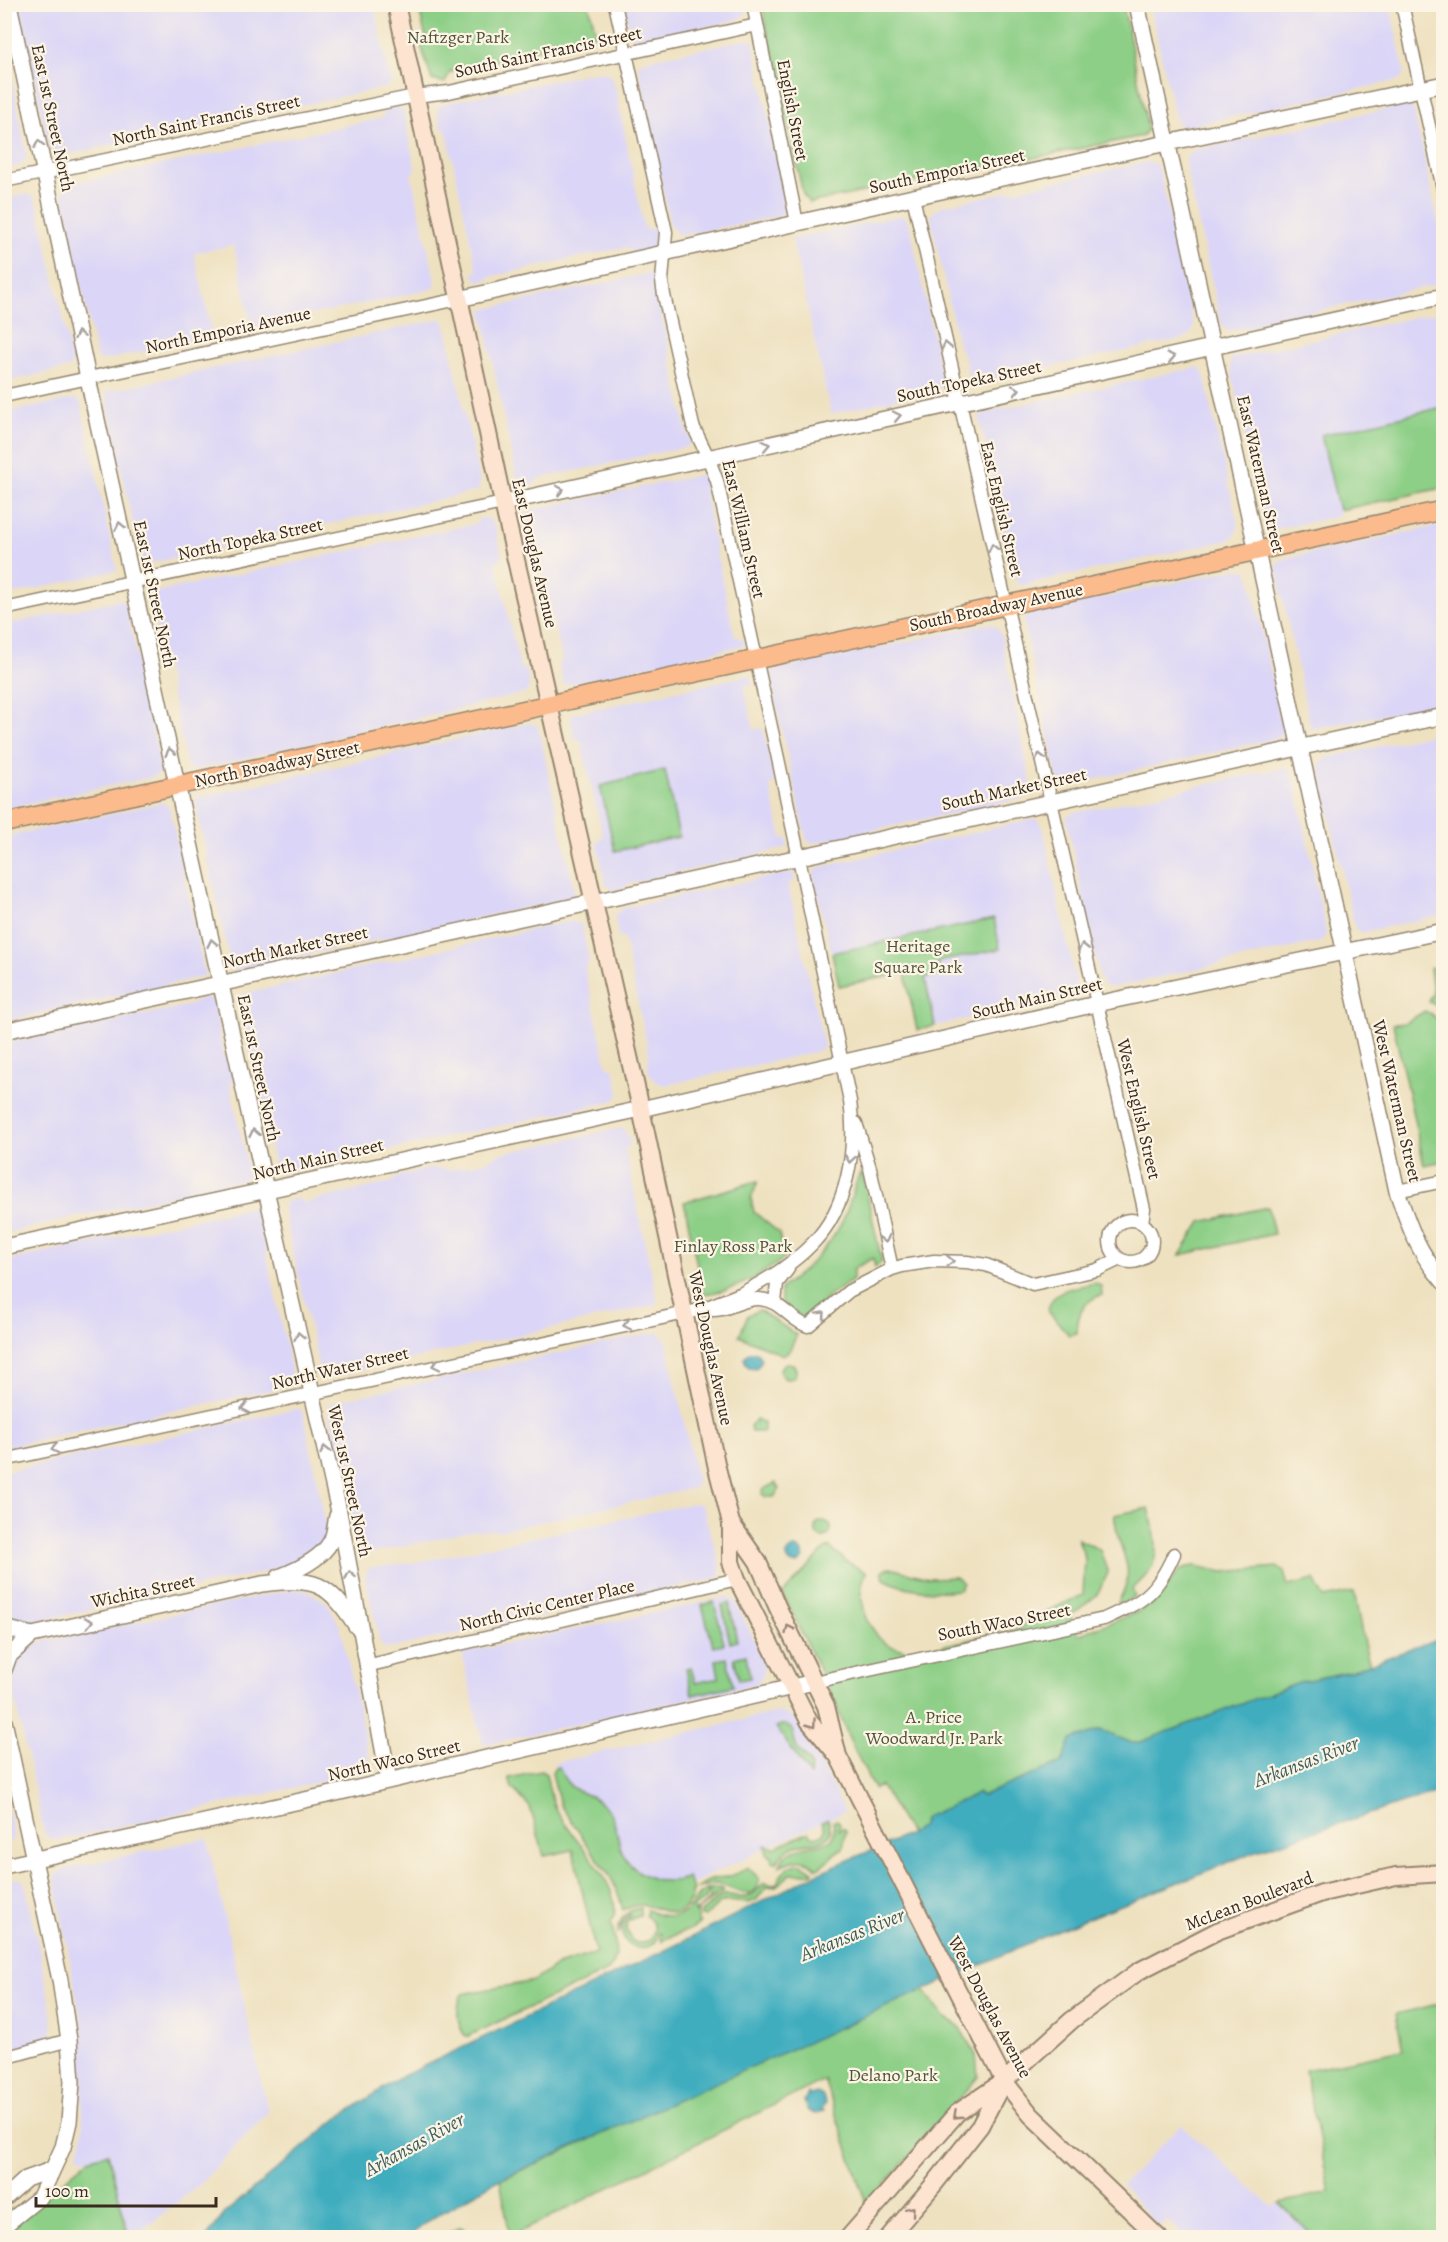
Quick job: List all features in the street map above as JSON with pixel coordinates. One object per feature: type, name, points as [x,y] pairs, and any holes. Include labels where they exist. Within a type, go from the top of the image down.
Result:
[{"type":"main road","name":"East Douglas Avenue","points":[[396,4],[503,503],[641,1109]]},
{"type":"main road","name":"South Broadway Avenue","points":[[549,705],[1443,510]]},
{"type":"main road","name":"North Broadway Street","points":[[4,823],[549,705]]},
{"type":"main road","name":"West Douglas Avenue","points":[[641,1109],[731,1523],[731,1562],[737,1579],[809,1721],[838,1756]]},
{"type":"main road","name":"West Douglas Avenue","points":[[731,1523],[758,1562],[826,1706],[838,1756],[1004,2080],[1031,2115],[1159,2238]]},
{"type":"main road","name":"McLean Boulevard","points":[[848,2238],[957,2113],[1004,2080],[1108,1991],[1139,1971],[1217,1931],[1322,1893],[1396,1876],[1443,1873]]},
{"type":"main road","name":"McLean Boulevard","points":[[888,2238],[980,2126],[1004,2080]]},
{"type":"street","name":"East 1st Street North","points":[[9,4],[88,379],[266,1190]]},
{"type":"street","name":"East William Street","points":[[615,4],[666,232],[664,295],[693,426],[717,481],[850,1101]]},
{"type":"street","name":"English Street","points":[[753,4],[797,223]]},
{"type":"street","name":"East Waterman Street","points":[[1137,4],[1344,953]]},
{"type":"street","points":[[1402,4],[1443,193]]},
{"type":"street","name":"South Saint Francis Street","points":[[415,96],[449,92],[758,25]]},
{"type":"street","name":"South Emporia Street","points":[[459,299],[913,197],[1443,84]]},
{"type":"street","name":"North Saint Francis Street","points":[[4,181],[415,96]]},
{"type":"street","name":"East English Street","points":[[913,197],[1096,1004]]},
{"type":"street","name":"South Topeka Street","points":[[503,503],[1443,296]]},
{"type":"street","name":"North Emporia Avenue","points":[[4,396],[459,299]]},
{"type":"street","name":"North Topeka Street","points":[[4,609],[503,503]]},
{"type":"street","name":"South Market Street","points":[[594,902],[1443,716]]},
{"type":"street","name":"North Market Street","points":[[4,1031],[594,902]]},
{"type":"street","name":"South Main Street","points":[[641,1109],[1096,1004],[1443,931]]},
{"type":"street","name":"West Waterman Street","points":[[1344,953],[1397,1191],[1412,1234],[1427,1264],[1443,1282]]},
{"type":"street","name":"West English Street","points":[[1096,1004],[1144,1209],[1142,1223]]},
{"type":"street","points":[[704,1309],[715,1302],[739,1295],[772,1276],[814,1242],[829,1222],[841,1198],[848,1175],[853,1124],[850,1101]]},
{"type":"street","points":[[850,1101],[870,1168],[892,1269]]},
{"type":"street","name":"North Main Street","points":[[4,1247],[641,1109]]},
{"type":"street","points":[[1397,1191],[1443,1181]]},
{"type":"street","name":"West 1st Street North","points":[[266,1190],[338,1507],[389,1781]]},
{"type":"street","points":[[704,1309],[722,1310],[757,1299],[775,1303],[808,1326],[849,1291],[892,1269],[921,1262],[967,1262],[986,1265],[1033,1284],[1097,1270],[1120,1259],[1136,1261],[1143,1258],[1152,1245],[1152,1236],[1142,1223],[1127,1220],[1114,1230],[1111,1245],[1120,1259]]},
{"type":"street","points":[[775,1303],[777,1283],[794,1260]]},
{"type":"street","name":"North Water Street","points":[[4,1460],[704,1309]]},
{"type":"street","points":[[262,1584],[295,1571],[324,1550],[332,1540],[338,1507]]},
{"type":"street","name":"South Waco Street","points":[[814,1682],[1104,1619],[1139,1602],[1151,1593],[1165,1574],[1174,1554]]},
{"type":"street","name":"North Civic Center Place","points":[[366,1666],[737,1579]]},
{"type":"street","points":[[262,1584],[298,1580],[315,1583],[338,1600],[360,1632]]},
{"type":"street","name":"Wichita Street","points":[[32,1635],[262,1584]]},
{"type":"street","points":[[4,1628],[32,1635]]},
{"type":"street","points":[[4,1670],[9,1656],[32,1635]]},
{"type":"street","name":"North Waco Street","points":[[4,1866],[389,1781],[814,1682]]},
{"type":"street","points":[[4,1721],[36,1860],[60,1980],[69,2040],[72,2082],[69,2122],[63,2147],[40,2197],[4,2226]]},
{"type":"street","points":[[4,2058],[69,2040]]},
{"type":"street","points":[[4,2199],[26,2179],[51,2170]]},
{"type":"shaded area","points":[[746,4],[746,14],[737,20],[642,40],[632,38],[623,5]]},
{"type":"shaded area","points":[[19,5],[374,5],[391,82],[387,87],[56,157],[49,149]]},
{"type":"shaded area","points":[[1150,5],[1390,5],[1404,70],[1403,75],[1401,79],[1390,82],[1183,127],[1179,125],[1175,116]]},
{"type":"shaded area","points":[[749,39],[753,41],[786,204],[785,212],[779,216],[684,235],[677,234],[670,224],[638,65],[647,60]]},
{"type":"shaded area","points":[[5,41],[27,158],[18,166],[5,169]]},
{"type":"shaded area","points":[[600,71],[610,75],[615,87],[644,227],[648,230],[656,228],[657,245],[655,249],[636,254],[626,247],[489,277],[489,279],[480,281],[476,279],[472,274],[477,271],[446,129],[441,128],[438,107],[446,103]]},
{"type":"shaded area","points":[[1406,105],[1412,107],[1414,111],[1443,245],[1443,283],[1229,331],[1225,329],[1221,323],[1185,163],[1188,155],[1195,150]]},
{"type":"shaded area","points":[[396,107],[404,113],[415,168],[411,174],[436,284],[433,289],[252,327],[234,245],[194,253],[213,336],[101,361],[97,358],[62,196],[66,187],[75,183],[383,118],[385,110]]},
{"type":"shaded area","points":[[1147,162],[1156,164],[1160,172],[1194,327],[1190,335],[1181,339],[975,383],[970,381],[963,352],[959,348],[932,214],[942,206]]},
{"type":"shaded area","points":[[26,194],[33,196],[38,206],[73,364],[68,368],[5,382],[5,199]]},
{"type":"shaded area","points":[[899,216],[905,217],[910,226],[943,383],[942,388],[831,414],[792,239]]},
{"type":"shaded area","points":[[651,273],[655,278],[690,444],[685,447],[537,479],[535,484],[531,485],[522,484],[516,475],[482,310]]},
{"type":"shaded area","points":[[1443,311],[1443,407],[1322,435],[1340,516],[1269,530],[1263,517],[1230,365],[1232,358]]},
{"type":"shaded area","points":[[442,319],[480,483],[478,491],[142,565],[105,392]]},
{"type":"shaded area","points":[[1199,367],[1204,375],[1238,526],[1235,535],[1229,540],[1023,585],[1017,584],[979,416],[986,412]]},
{"type":"shaded area","points":[[77,399],[81,404],[117,570],[5,596],[5,413]]},
{"type":"shaded area","points":[[704,475],[711,483],[704,488],[717,556],[735,637],[743,639],[745,645],[564,684],[559,666],[562,659],[535,535],[529,531],[527,514],[535,509]]},
{"type":"shaded area","points":[[479,519],[489,519],[495,526],[502,557],[496,563],[520,668],[525,669],[528,675],[529,686],[526,693],[194,770],[187,766],[150,596],[156,592],[475,524]]},
{"type":"shaded area","points":[[1443,525],[1443,703],[1311,729],[1276,566],[1282,560],[1289,558]]},
{"type":"shaded area","points":[[1238,569],[1246,571],[1250,576],[1283,728],[1279,738],[1064,786],[1059,785],[1024,624],[1026,616]]},
{"type":"shaded area","points":[[119,600],[126,605],[160,773],[152,777],[5,808],[5,625]]},
{"type":"shaded area","points":[[989,624],[997,627],[1001,635],[1033,793],[1028,797],[813,843],[807,841],[770,678],[771,671]]},
{"type":"shaded area","points":[[750,675],[753,683],[744,687],[754,730],[761,728],[764,733],[775,784],[770,786],[782,838],[787,838],[788,846],[628,884],[622,889],[613,890],[606,884],[597,843],[603,836],[581,741],[574,737],[571,722],[573,714]]},
{"type":"shaded area","points":[[530,723],[537,726],[539,730],[574,890],[573,895],[561,900],[232,971],[196,805],[197,798]]},
{"type":"shaded area","points":[[1443,732],[1443,915],[1360,933],[1355,927],[1319,768],[1320,764],[1327,758]]},
{"type":"shaded area","points":[[1283,768],[1291,772],[1295,782],[1326,932],[1324,939],[1115,987],[1105,986],[1100,978],[1066,817],[1073,813]]},
{"type":"shaded area","points":[[162,803],[170,809],[205,976],[5,1021],[5,837]]},
{"type":"shaded area","points":[[1034,819],[1042,825],[1077,987],[1073,994],[935,1026],[925,978],[937,962],[1000,949],[994,920],[832,953],[813,875],[817,868]]},
{"type":"shaded area","points":[[792,872],[795,879],[788,884],[824,1047],[815,1052],[666,1085],[656,1082],[648,1070],[649,1053],[624,939],[618,935],[615,916],[624,908]]},
{"type":"shaded area","points":[[571,921],[582,927],[589,961],[585,970],[607,1066],[614,1069],[619,1095],[617,1098],[610,1102],[281,1173],[276,1171],[239,1000],[240,995]]},
{"type":"shaded area","points":[[201,998],[211,998],[218,1006],[216,1014],[224,1056],[230,1063],[234,1080],[230,1085],[249,1173],[247,1179],[5,1233],[5,1044],[191,1005]]},
{"type":"shaded area","points":[[622,1128],[629,1137],[630,1144],[625,1149],[657,1299],[655,1305],[326,1378],[321,1376],[284,1212],[287,1201],[296,1198],[304,1203],[392,1182],[397,1177],[431,1168],[449,1170],[486,1162],[499,1154]]},
{"type":"shaded area","points":[[253,1207],[257,1209],[293,1385],[5,1447],[5,1261]]},
{"type":"shaded area","points":[[658,1332],[666,1340],[697,1481],[694,1488],[503,1530],[471,1531],[364,1555],[359,1553],[328,1407],[332,1402]]},
{"type":"shaded area","points":[[300,1409],[304,1415],[327,1532],[321,1546],[299,1562],[283,1568],[28,1623],[12,1621],[5,1616],[4,1472]]},
{"type":"shaded area","points":[[695,1503],[703,1508],[720,1565],[720,1575],[714,1579],[390,1648],[385,1648],[380,1642],[365,1576],[369,1568],[418,1562]]},
{"type":"shaded area","points":[[295,1589],[308,1591],[327,1603],[340,1626],[370,1760],[364,1772],[80,1836],[59,1840],[48,1837],[44,1832],[11,1680],[13,1664],[21,1652],[31,1644]]},
{"type":"shaded area","points":[[728,1597],[735,1601],[764,1661],[763,1676],[755,1685],[483,1745],[462,1653]]},
{"type":"shaded area","points":[[778,1712],[798,1721],[845,1811],[676,1891],[640,1887],[560,1782],[554,1763]]},
{"type":"shaded area","points":[[4,1789],[14,1837],[5,1847],[4,1847]]},
{"type":"shaded area","points":[[207,1838],[268,2112],[200,2184],[134,2237],[129,2237],[108,2153],[89,2159],[78,2156],[83,2133],[82,2025],[55,1879],[59,1872],[66,1869]]},
{"type":"shaded area","points":[[19,1878],[26,1888],[53,2024],[51,2034],[46,2040],[5,2051],[4,1881]]},
{"type":"shaded area","points":[[1181,2125],[1271,2206],[1279,2203],[1314,2237],[1185,2237],[1167,2220],[1163,2226],[1158,2226],[1122,2185]]},
{"type":"green space","name":"Naftzger Park","points":[[418,5],[589,5],[596,34],[450,72],[445,83],[432,80],[421,46],[426,38]]},
{"type":"green space","points":[[762,5],[1123,5],[1148,129],[1143,136],[809,203],[803,194]]},
{"type":"green space","points":[[1443,407],[1443,488],[1339,510],[1321,435]]},
{"type":"green space","points":[[665,770],[679,837],[615,851],[600,786]]},
{"type":"green space","name":"Heritage Square Park","points":[[994,919],[1000,949],[938,962],[940,975],[925,978],[935,1026],[917,1030],[905,973],[839,986],[832,953]]},
{"type":"green space","points":[[1444,965],[1443,1009],[1429,1002],[1433,993],[1430,968]]},
{"type":"green space","points":[[1425,1011],[1443,1022],[1444,1161],[1424,1165],[1393,1024],[1405,1023]]},
{"type":"green space","points":[[860,1173],[863,1176],[882,1262],[875,1267],[873,1258],[853,1269],[853,1280],[830,1295],[810,1316],[803,1318],[781,1303],[781,1288],[807,1267],[830,1241],[845,1216]]},
{"type":"green space","name":"Finlay Ross Park","points":[[758,1181],[751,1199],[754,1212],[779,1233],[784,1259],[736,1286],[703,1294],[684,1202]]},
{"type":"green space","points":[[1268,1207],[1274,1234],[1180,1255],[1201,1222]]},
{"type":"green space","points":[[1095,1283],[1101,1286],[1102,1295],[1086,1304],[1078,1320],[1077,1333],[1069,1335],[1048,1311],[1050,1303],[1054,1297],[1065,1290]]},
{"type":"green space","points":[[759,1310],[797,1335],[789,1351],[783,1355],[739,1336],[748,1315]]},
{"type":"green space","points":[[788,1363],[794,1365],[796,1371],[794,1377],[788,1379],[782,1377],[780,1371],[782,1365]]},
{"type":"green space","points":[[756,1420],[764,1422],[764,1432],[751,1432],[750,1426]]},
{"type":"green space","points":[[776,1483],[780,1489],[774,1497],[766,1497],[762,1494],[763,1489]]},
{"type":"green space","points":[[1149,1508],[1156,1543],[1154,1562],[1143,1580],[1132,1589],[1135,1597],[1120,1605],[1118,1602],[1128,1573],[1114,1515]]},
{"type":"green space","points":[[820,1521],[826,1521],[831,1529],[829,1535],[820,1537],[815,1532],[815,1526]]},
{"type":"green space","name":"A. Price Woodward Jr. Park","points":[[1078,1539],[1100,1550],[1108,1573],[1097,1595],[1070,1616],[1078,1635],[1140,1611],[1156,1601],[1179,1571],[1187,1567],[1196,1566],[1223,1572],[1277,1567],[1284,1572],[1288,1586],[1314,1580],[1324,1598],[1354,1592],[1370,1664],[1351,1671],[1299,1682],[1138,1743],[1132,1743],[1100,1730],[1071,1740],[1062,1763],[925,1817],[922,1826],[910,1834],[881,1786],[874,1789],[783,1594],[825,1549],[830,1547],[849,1563],[866,1572],[861,1595],[866,1619],[879,1638],[888,1645],[907,1651],[918,1651],[1014,1630],[1083,1595],[1085,1558]]},
{"type":"green space","points":[[890,1568],[929,1578],[956,1577],[963,1583],[959,1590],[930,1591],[910,1588],[884,1579],[882,1572]]},
{"type":"green space","points":[[714,1602],[724,1644],[713,1646],[702,1605]]},
{"type":"green space","points":[[729,1603],[737,1641],[730,1643],[722,1605]]},
{"type":"green space","points":[[746,1655],[750,1678],[739,1680],[734,1658]]},
{"type":"green space","points":[[727,1658],[733,1686],[692,1695],[686,1668],[691,1667],[695,1683],[719,1678],[716,1660]]},
{"type":"green space","points":[[789,1726],[793,1731],[798,1750],[809,1762],[810,1776],[776,1727]]},
{"type":"green space","points":[[559,1767],[574,1789],[593,1798],[609,1812],[614,1821],[624,1856],[638,1871],[666,1881],[687,1878],[693,1889],[692,1898],[686,1907],[674,1913],[639,1905],[623,1910],[611,1878],[560,1805],[552,1773],[555,1768]]},
{"type":"green space","points":[[541,1771],[546,1774],[556,1810],[597,1866],[613,1897],[615,1911],[610,1924],[613,1926],[615,1960],[608,1971],[466,2037],[460,2027],[458,2016],[462,1994],[534,1981],[557,1965],[596,1953],[573,1850],[544,1856],[530,1807],[512,1788],[509,1778]]},
{"type":"green space","points":[[828,1819],[831,1832],[825,1839],[795,1845],[789,1848],[777,1862],[773,1862],[772,1857],[767,1854],[765,1845],[774,1848],[809,1832],[813,1837],[822,1835],[825,1829],[822,1822]]},
{"type":"green space","points":[[837,1820],[840,1823],[839,1830],[843,1828],[846,1831],[843,1848],[824,1864],[817,1868],[807,1861],[798,1860],[779,1866],[785,1856],[794,1850],[824,1843],[831,1839],[834,1832],[833,1821]]},
{"type":"green space","points":[[802,1864],[813,1871],[812,1873],[791,1874],[776,1886],[767,1887],[756,1900],[748,1903],[728,1901],[720,1903],[705,1917],[701,1916],[701,1913],[721,1896],[751,1896],[764,1883],[773,1885],[777,1883],[790,1866]]},
{"type":"green space","points":[[747,1867],[759,1878],[753,1892],[742,1893],[717,1884],[698,1888],[709,1880],[741,1872]]},
{"type":"green space","points":[[708,1889],[705,1899],[694,1907],[695,1913],[698,1910],[697,1921],[700,1923],[696,1926],[662,1941],[660,1939],[662,1934],[659,1933],[654,1943],[646,1948],[638,1948],[625,1940],[622,1932],[623,1924],[630,1916],[629,1914],[623,1920],[618,1934],[619,1924],[624,1916],[641,1908],[641,1915],[627,1921],[626,1930],[634,1942],[646,1942],[653,1935],[654,1930],[654,1925],[646,1916],[647,1910],[670,1917],[682,1914],[700,1894]]},
{"type":"green space","points":[[709,1889],[723,1889],[723,1892],[699,1909],[709,1900]]},
{"type":"green space","name":"Delano Park","points":[[923,1989],[944,2017],[958,2025],[976,2055],[978,2077],[867,2205],[824,2080],[510,2237],[500,2180]]},
{"type":"green space","points":[[1443,2003],[1443,2237],[1314,2237],[1279,2203],[1330,2192],[1305,2070],[1403,2050],[1396,2014]]},
{"type":"green space","points":[[108,2153],[129,2237],[5,2238],[4,2232],[89,2159]]},
{"type":"green space","points":[[459,2227],[463,2228],[465,2237],[443,2237]]},
{"type":"water","points":[[753,1352],[759,1354],[761,1360],[759,1366],[753,1368],[747,1366],[745,1360],[747,1354]]},
{"type":"water","points":[[795,1548],[801,1550],[803,1556],[801,1562],[795,1564],[789,1562],[787,1556],[789,1550]]},
{"type":"water","name":"Arkansas River","points":[[1443,1637],[1443,1790],[1264,1848],[1056,1931],[496,2181],[429,2220],[409,2237],[206,2238],[226,2212],[339,2117],[401,2077],[680,1943],[818,1873],[910,1834],[922,1826],[925,1817],[979,1793],[981,1796],[1062,1763],[1071,1740],[1100,1730],[1132,1743],[1138,1743],[1299,1682],[1351,1671]]},
{"type":"water","points":[[808,2093],[823,2096],[825,2103],[822,2109],[824,2111],[815,2114],[808,2111],[804,2101]]}]
